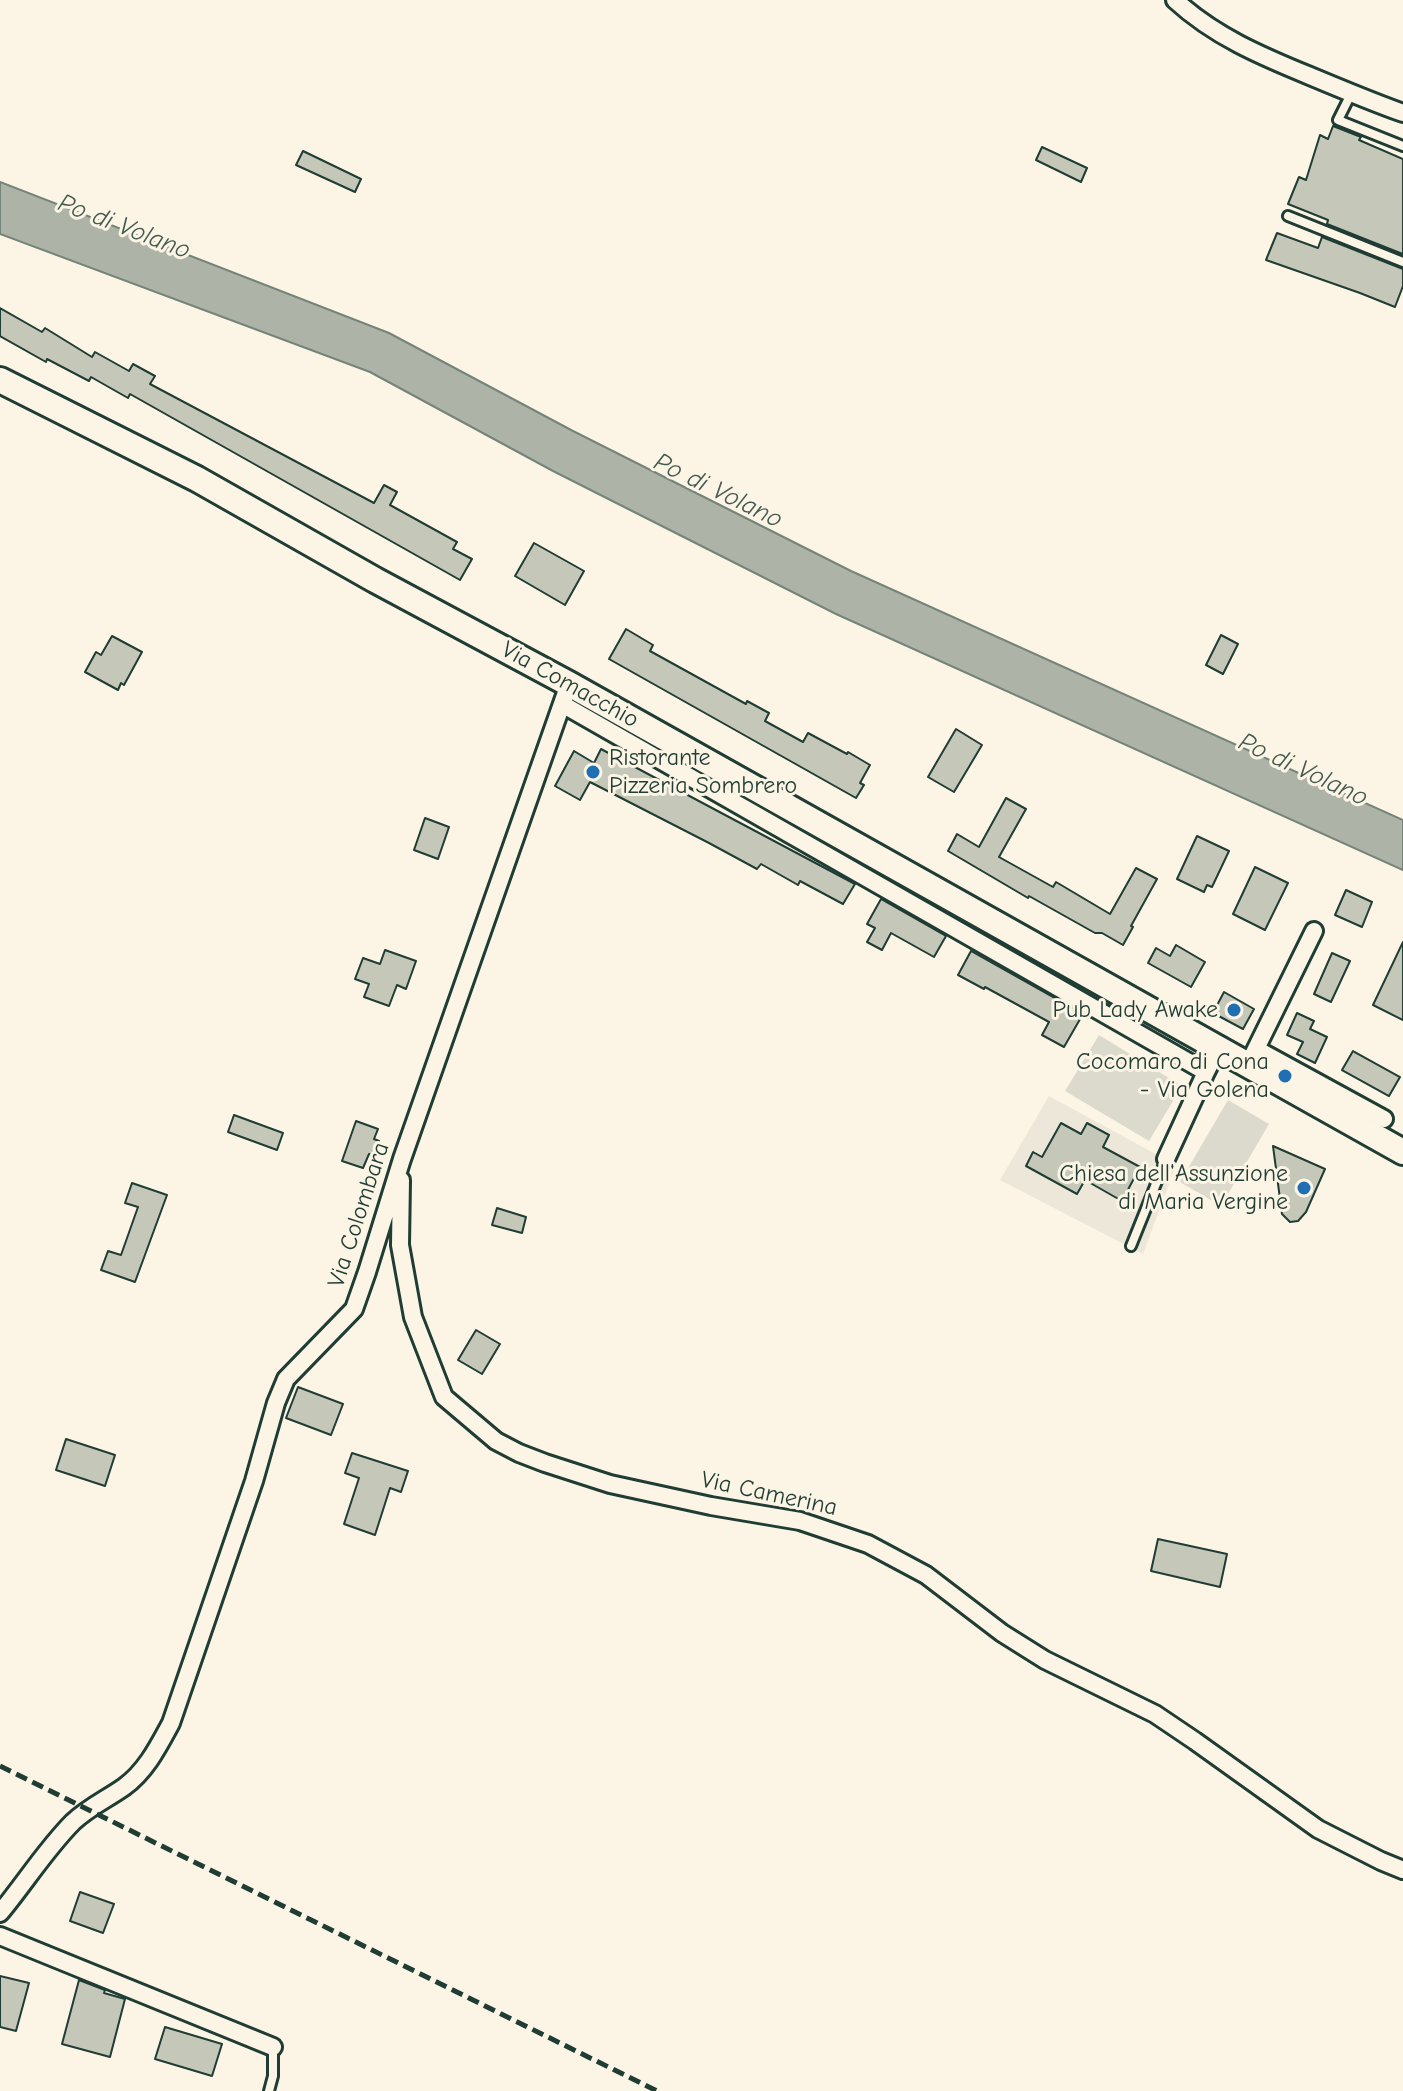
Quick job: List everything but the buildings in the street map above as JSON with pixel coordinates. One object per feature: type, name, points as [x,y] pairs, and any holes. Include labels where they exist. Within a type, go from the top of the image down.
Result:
[{"type":"main road","name":"Via Comacchio","points":[[0,380],[197,479],[602,715],[931,901],[1107,985],[1218,1048],[1252,1057],[1401,1144]]},
{"type":"street","points":[[1175,0],[1218,34],[1238,45],[1403,113]]},
{"type":"street","name":"Via Colombara","points":[[0,1913],[72,1823],[87,1809],[139,1775],[171,1723],[286,1379],[354,1309],[402,1159],[566,694]]},
{"type":"street","name":"Via Comacchio","points":[[931,901],[1093,1008],[1206,1072]]},
{"type":"street","points":[[1252,1057],[1314,931]]},
{"type":"street","points":[[1093,1008],[1107,985]]},
{"type":"street","points":[[1166,1159],[1218,1048]]},
{"type":"street","name":"Via Comacchio","points":[[1252,1057],[1384,1119]]},
{"type":"street","name":"Via Camerina","points":[[402,1159],[400,1245],[413,1317],[444,1397],[496,1441],[545,1463],[610,1484],[800,1521],[868,1544],[926,1575],[1002,1633],[1045,1660],[1155,1714],[1318,1829],[1403,1870]]},
{"type":"street","points":[[0,1936],[273,2047]]},
{"type":"lane","points":[[1352,93],[1338,120],[1403,146]]},
{"type":"lane","points":[[1288,216],[1403,262]]},
{"type":"lane","points":[[1131,1246],[1166,1159]]},
{"type":"lane","points":[[269,2091],[273,2076],[273,2047]]},
{"type":"shaded area","points":[[0,182],[389,333],[573,431],[851,571],[1403,820],[1403,870],[836,614],[553,471],[370,372],[0,234]]},
{"type":"shaded area","points":[[1099,1035],[1182,1086],[1149,1141],[1065,1091]]},
{"type":"shaded area","points":[[1049,1096],[1176,1165],[1143,1254],[1000,1180]]},
{"type":"shaded area","points":[[1228,1100],[1269,1124],[1221,1206],[1180,1182]]},
{"type":"railway","points":[[0,1766],[657,2091]]},
{"type":"place","name":"Ristorante Pizzeria Sombrero","points":[[593,772]]},
{"type":"place","name":"Pub Lady Awake","points":[[1234,1010]]},
{"type":"place","name":"Cocomaro di Cona - Via Golena","points":[[1285,1076]]},
{"type":"place","name":"Chiesa dell'Assunzione di Maria Vergine","points":[[1304,1188]]},
{"type":"water label","name":"Po di Volano","points":[[124,227]]},
{"type":"water label","name":"Po di Volano","points":[[718,491]]},
{"type":"water label","name":"Po di Volano","points":[[1303,770]]}]
